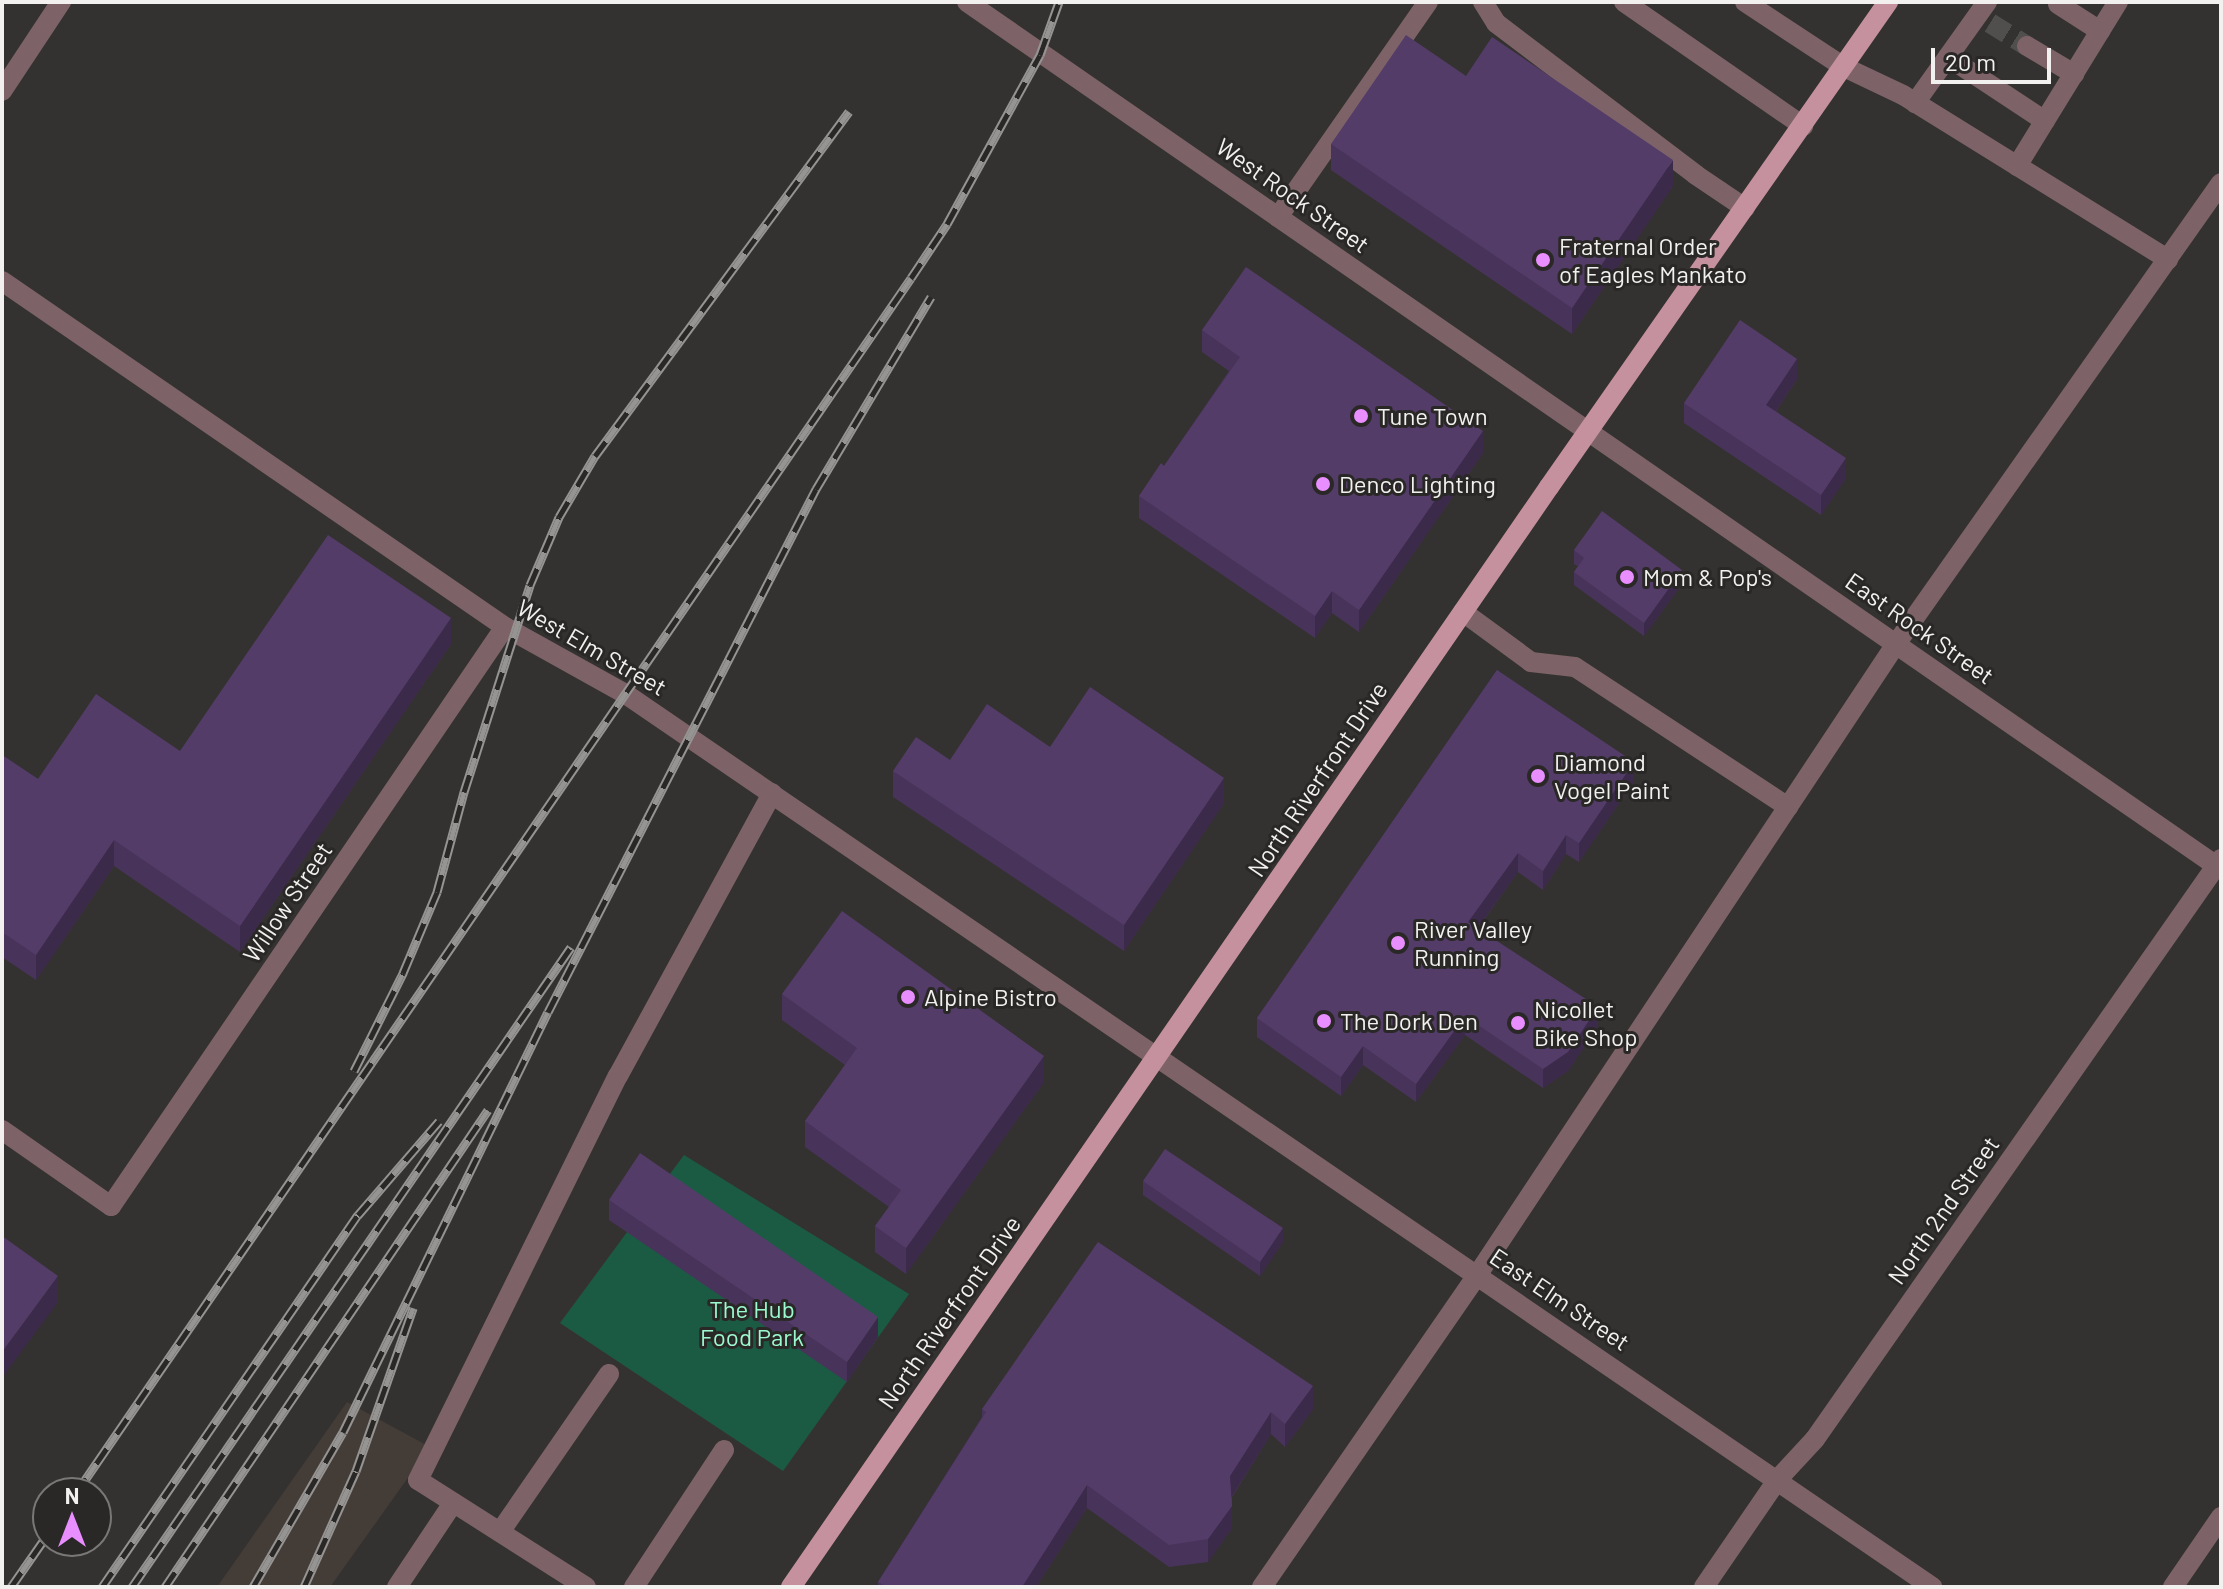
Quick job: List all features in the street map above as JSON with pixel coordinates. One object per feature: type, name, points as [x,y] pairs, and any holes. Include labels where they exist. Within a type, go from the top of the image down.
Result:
[{"type":"main road","name":"North Riverfront Drive","points":[[791,1587],[1888,2]]},
{"type":"street","points":[[2,91],[61,2]]},
{"type":"street","name":"West Rock Street","points":[[967,2],[1588,432]]},
{"type":"street","points":[[1278,217],[1428,2]]},
{"type":"street","points":[[1483,2],[1496,23],[1696,175],[1745,208]]},
{"type":"street","points":[[1624,2],[1803,126]]},
{"type":"street","points":[[2017,166],[2118,2]]},
{"type":"street","points":[[1747,3],[1844,67],[1915,103],[2168,259]]},
{"type":"street","points":[[2058,4],[2100,31]]},
{"type":"street","points":[[1915,103],[1985,13]]},
{"type":"street","points":[[2027,46],[2074,74]]},
{"type":"street","points":[[1948,57],[2045,121]]},
{"type":"street","points":[[1262,1587],[1478,1274],[1896,644],[2221,183]]},
{"type":"street","name":"West Elm Street","points":[[2,281],[505,627],[627,695],[1157,1057]]},
{"type":"street","name":"East Rock Street","points":[[1588,432],[2219,864]]},
{"type":"street","points":[[1463,612],[1531,662],[1575,667],[1788,807]]},
{"type":"street","name":"Willow Street","points":[[2,1130],[111,1206],[505,627]]},
{"type":"street","points":[[586,1587],[418,1480],[618,1076],[772,793]]},
{"type":"street","name":"North 2nd Street","points":[[1704,1587],[1778,1479],[1815,1439],[2219,864]]},
{"type":"street","name":"East Elm Street","points":[[1157,1057],[1932,1587]]},
{"type":"street","points":[[500,1532],[609,1374]]},
{"type":"street","points":[[634,1587],[724,1450]]},
{"type":"street","points":[[397,1587],[453,1503]]},
{"type":"street","points":[[2173,1587],[2221,1517]]},
{"type":"shaded area","points":[[347,1402],[430,1447],[330,1587],[217,1587]]},
{"type":"green space","name":"The Hub Food Park","points":[[684,1155],[909,1294],[783,1471],[560,1323]]},
{"type":"building","name":"Fraternal Order of Eagles Mankato","points":[[1406,35],[1466,76],[1492,37],[1673,160],[1572,308],[1331,144]]},
{"type":"building","points":[[1246,267],[1483,431],[1359,610],[1332,591],[1315,616],[1139,496],[1161,463],[1164,466],[1240,357],[1202,330]]},
{"type":"building","points":[[1740,320],[1797,359],[1766,405],[1846,458],[1821,495],[1684,403]]},
{"type":"building","name":"Mom & Pop's","points":[[1602,511],[1682,570],[1644,623],[1574,572],[1584,558],[1574,550]]},
{"type":"building","points":[[328,535],[451,618],[240,926],[114,840],[36,955],[2,932],[2,755],[38,779],[96,694],[180,751]]},
{"type":"building","points":[[1497,670],[1634,762],[1579,843],[1566,835],[1543,871],[1518,853],[1468,922],[1598,1007],[1568,1052],[1543,1069],[1465,1016],[1416,1084],[1363,1046],[1341,1077],[1257,1018]]},
{"type":"building","points":[[1090,687],[1224,778],[1124,925],[893,771],[916,737],[950,760],[987,704],[1050,747]]},
{"type":"building","points":[[842,911],[1044,1056],[906,1248],[875,1226],[901,1190],[805,1121],[857,1048],[782,994]]},
{"type":"building","points":[[1165,1149],[1283,1228],[1260,1262],[1143,1181]]},
{"type":"building","points":[[640,1153],[878,1317],[847,1362],[609,1200]]},
{"type":"building","points":[[2,1236],[58,1276],[2,1352]]},
{"type":"building","points":[[1098,1242],[1313,1386],[1285,1424],[1271,1412],[1230,1476],[1232,1506],[1208,1539],[1169,1545],[1087,1485],[1022,1587],[887,1587],[878,1582],[986,1412],[982,1409]]},
{"type":"tunnel","points":[[1990,23],[2027,46]]},
{"type":"railway","points":[[87,1477],[947,224],[1040,55],[1059,2]]},
{"type":"railway","points":[[354,1071],[403,973],[437,892],[464,792],[530,585],[559,517],[595,456],[849,112]]},
{"type":"railway","points":[[253,1587],[343,1432],[548,1012],[816,489],[931,297]]},
{"type":"railway","points":[[132,1587],[571,947]]},
{"type":"railway","points":[[165,1587],[488,1110]]},
{"type":"railway","points":[[102,1587],[358,1215],[439,1121]]},
{"type":"railway","points":[[304,1587],[356,1471],[413,1308]]},
{"type":"railway","points":[[11,1587],[32,1557]]},
{"type":"place","name":"Fraternal Order of Eagles Mankato","points":[[1543,260]]},
{"type":"place","name":"Tune Town","points":[[1361,416]]},
{"type":"place","name":"Denco Lighting","points":[[1323,484]]},
{"type":"place","name":"Mom & Pop's","points":[[1627,577]]},
{"type":"place","name":"Diamond Vogel Paint","points":[[1538,776]]},
{"type":"place","name":"River Valley Running","points":[[1398,943]]},
{"type":"place","name":"Alpine Bistro","points":[[908,997]]},
{"type":"place","name":"The Dork Den","points":[[1324,1021]]},
{"type":"place","name":"Nicollet Bike Shop","points":[[1518,1023]]}]
